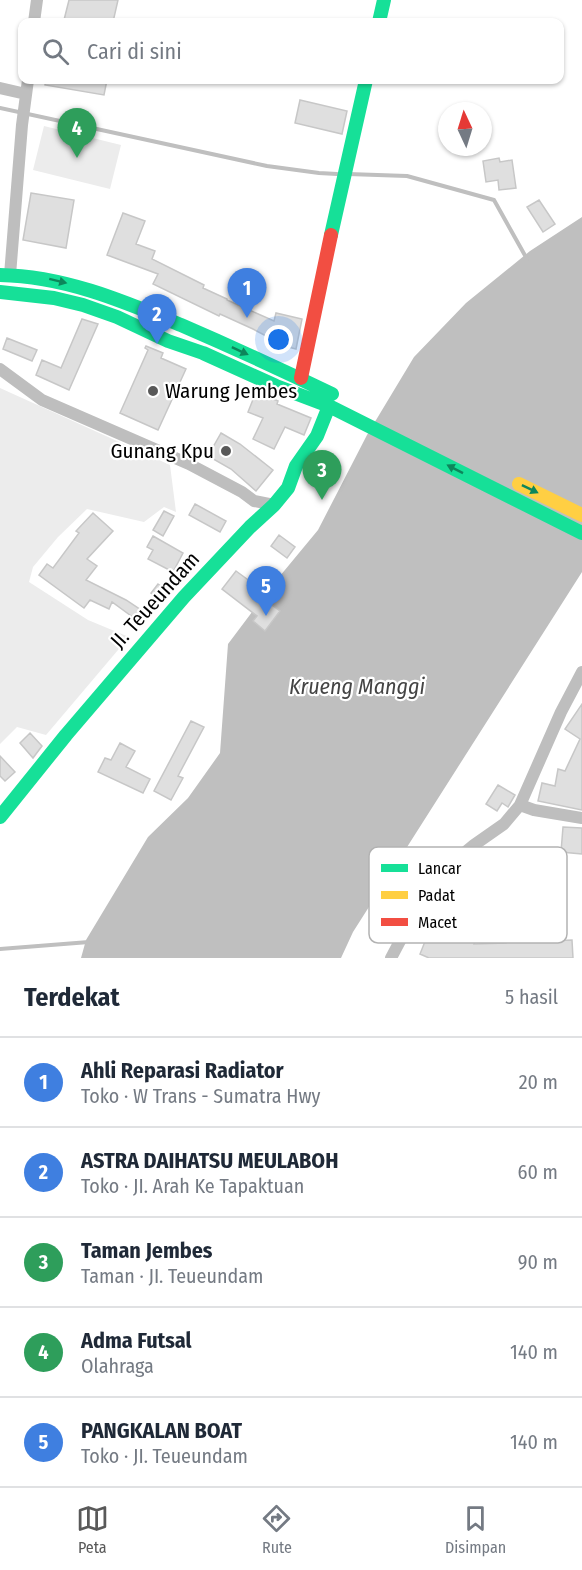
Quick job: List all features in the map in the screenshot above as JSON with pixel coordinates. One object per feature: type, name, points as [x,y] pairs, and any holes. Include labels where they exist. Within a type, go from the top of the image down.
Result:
[{"type":"main road","points":[[380,18],[384,0]]},
{"type":"main road","points":[[301,378],[365,84]]},
{"type":"main road","points":[[5,275],[45,278],[104,295],[194,330],[379,416]]},
{"type":"main road","points":[[0,292],[54,298],[117,317],[168,341],[203,353],[276,386],[329,406],[582,533]]},
{"type":"main road","name":"JI. Teueundam","points":[[0,817],[66,735],[184,597],[288,488],[296,466],[317,436],[329,406]]},
{"type":"main road","points":[[507,478],[582,515]]},
{"type":"street","points":[[35,18],[37,0]]},
{"type":"street","points":[[5,275],[28,84]]},
{"type":"street","points":[[0,88],[26,98]]},
{"type":"street","points":[[0,369],[42,400],[179,459],[242,492],[254,501],[274,505]]},
{"type":"street","points":[[472,847],[504,824],[520,805],[561,712],[582,672]]},
{"type":"street","points":[[520,805],[534,810],[582,818]]},
{"type":"street","points":[[394,957],[401,943]]},
{"type":"shaded area","points":[[44,126],[121,145],[110,189],[33,170]]},
{"type":"shaded area","points":[[0,388],[170,465],[176,512],[164,507],[144,522],[87,509],[58,537],[33,567],[29,582],[88,620],[129,637],[46,735],[17,727],[0,744]]},
{"type":"water","name":"Krueng Manggi","points":[[582,217],[582,572],[407,847],[369,847],[369,907],[353,932],[341,958],[81,958],[86,940],[148,837],[188,798],[220,753],[228,644],[318,530],[367,435],[414,357],[466,303],[530,251]]},
{"type":"building","points":[[69,0],[118,0],[114,18],[64,18]]},
{"type":"building","points":[[45,84],[106,84],[104,95]]},
{"type":"building","points":[[300,100],[347,111],[342,134],[295,123]]},
{"type":"building","points":[[499,158],[500,162],[512,160],[516,188],[499,190],[498,180],[486,182],[483,161]]},
{"type":"building","points":[[31,193],[74,200],[66,248],[23,240]]},
{"type":"building","points":[[539,200],[555,224],[543,232],[527,207]]},
{"type":"building","points":[[123,213],[145,221],[136,244],[155,251],[152,259],[204,285],[203,288],[274,321],[276,313],[302,319],[296,349],[269,342],[270,338],[253,329],[220,314],[219,316],[153,284],[158,274],[107,255]]},
{"type":"building","points":[[82,319],[98,324],[69,390],[36,375],[42,360],[61,368]]},
{"type":"building","points":[[7,338],[37,350],[32,361],[3,349]]},
{"type":"building","name":"Warung Jembes","points":[[146,346],[163,353],[161,358],[186,369],[158,430],[120,413],[148,350]]},
{"type":"building","points":[[256,392],[278,401],[277,404],[311,418],[304,435],[285,427],[274,449],[253,439],[263,418],[248,412]]},
{"type":"building","points":[[221,433],[240,444],[273,470],[256,491],[231,469],[208,456]]},
{"type":"building","points":[[195,504],[226,521],[220,532],[189,515]]},
{"type":"building","points":[[164,511],[174,516],[163,536],[153,530]]},
{"type":"building","points":[[93,513],[113,531],[87,559],[97,566],[86,580],[141,610],[134,618],[112,602],[109,609],[90,600],[84,608],[39,575],[47,564],[53,568],[79,533],[76,531]]},
{"type":"building","points":[[279,535],[295,547],[287,558],[271,546]]},
{"type":"building","points":[[153,536],[183,553],[173,572],[148,559],[153,550],[147,547]]},
{"type":"building","points":[[236,571],[262,590],[258,595],[280,611],[265,631],[253,621],[257,616],[222,589]]},
{"type":"building","points":[[158,584],[170,592],[163,602],[151,593]]},
{"type":"building","points":[[582,704],[582,810],[538,801],[542,783],[555,786],[558,769],[565,771],[580,739],[565,729]]},
{"type":"building","points":[[191,721],[204,727],[178,776],[183,778],[171,800],[154,791]]},
{"type":"building","points":[[30,733],[42,746],[33,758],[20,743]]},
{"type":"building","points":[[120,743],[135,751],[126,767],[150,779],[143,793],[98,772],[105,758],[111,760]]},
{"type":"building","points":[[0,756],[15,772],[5,781],[0,776]]},
{"type":"building","points":[[498,785],[515,795],[508,807],[502,803],[497,811],[486,804]]},
{"type":"building","points":[[563,827],[582,828],[582,854],[567,853],[567,847],[561,847]]},
{"type":"building","points":[[567,940],[572,940],[573,958],[429,958],[420,954],[424,943],[567,943]]},
{"type":"waterway","points":[[0,108],[267,166],[337,174]]},
{"type":"waterway","points":[[348,174],[407,176],[494,200],[527,259]]},
{"type":"waterway","points":[[0,949],[89,942]]},
{"type":"traffic: fast","points":[[380,18],[384,0]]},
{"type":"traffic: fast","points":[[331,235],[365,84]]},
{"type":"traffic: fast","points":[[0,275],[24,276],[93,291],[200,333],[332,394]]},
{"type":"traffic: fast","points":[[0,292],[54,298],[117,317],[168,341],[203,353],[276,386],[329,406],[582,533]]},
{"type":"traffic: fast","points":[[0,817],[66,735],[184,597],[288,488],[296,466],[317,436],[329,406]]},
{"type":"traffic: slow","points":[[519,484],[582,515]]},
{"type":"traffic: jam","points":[[301,378],[331,235]]},
{"type":"place","name":"Adma Futsal","points":[[77,158]]},
{"type":"place","name":"Ahli Reparasi Radiator","points":[[247,318]]},
{"type":"place","name":"ASTRA DAIHATSU MEULABOH","points":[[157,344]]},
{"type":"place","name":"Warung Jembes","points":[[153,391]]},
{"type":"place","name":"Gunang Kpu","points":[[226,451]]},
{"type":"place","name":"Taman Jembes","points":[[322,500]]},
{"type":"place","name":"PANGKALAN BOAT","points":[[266,616]]}]
